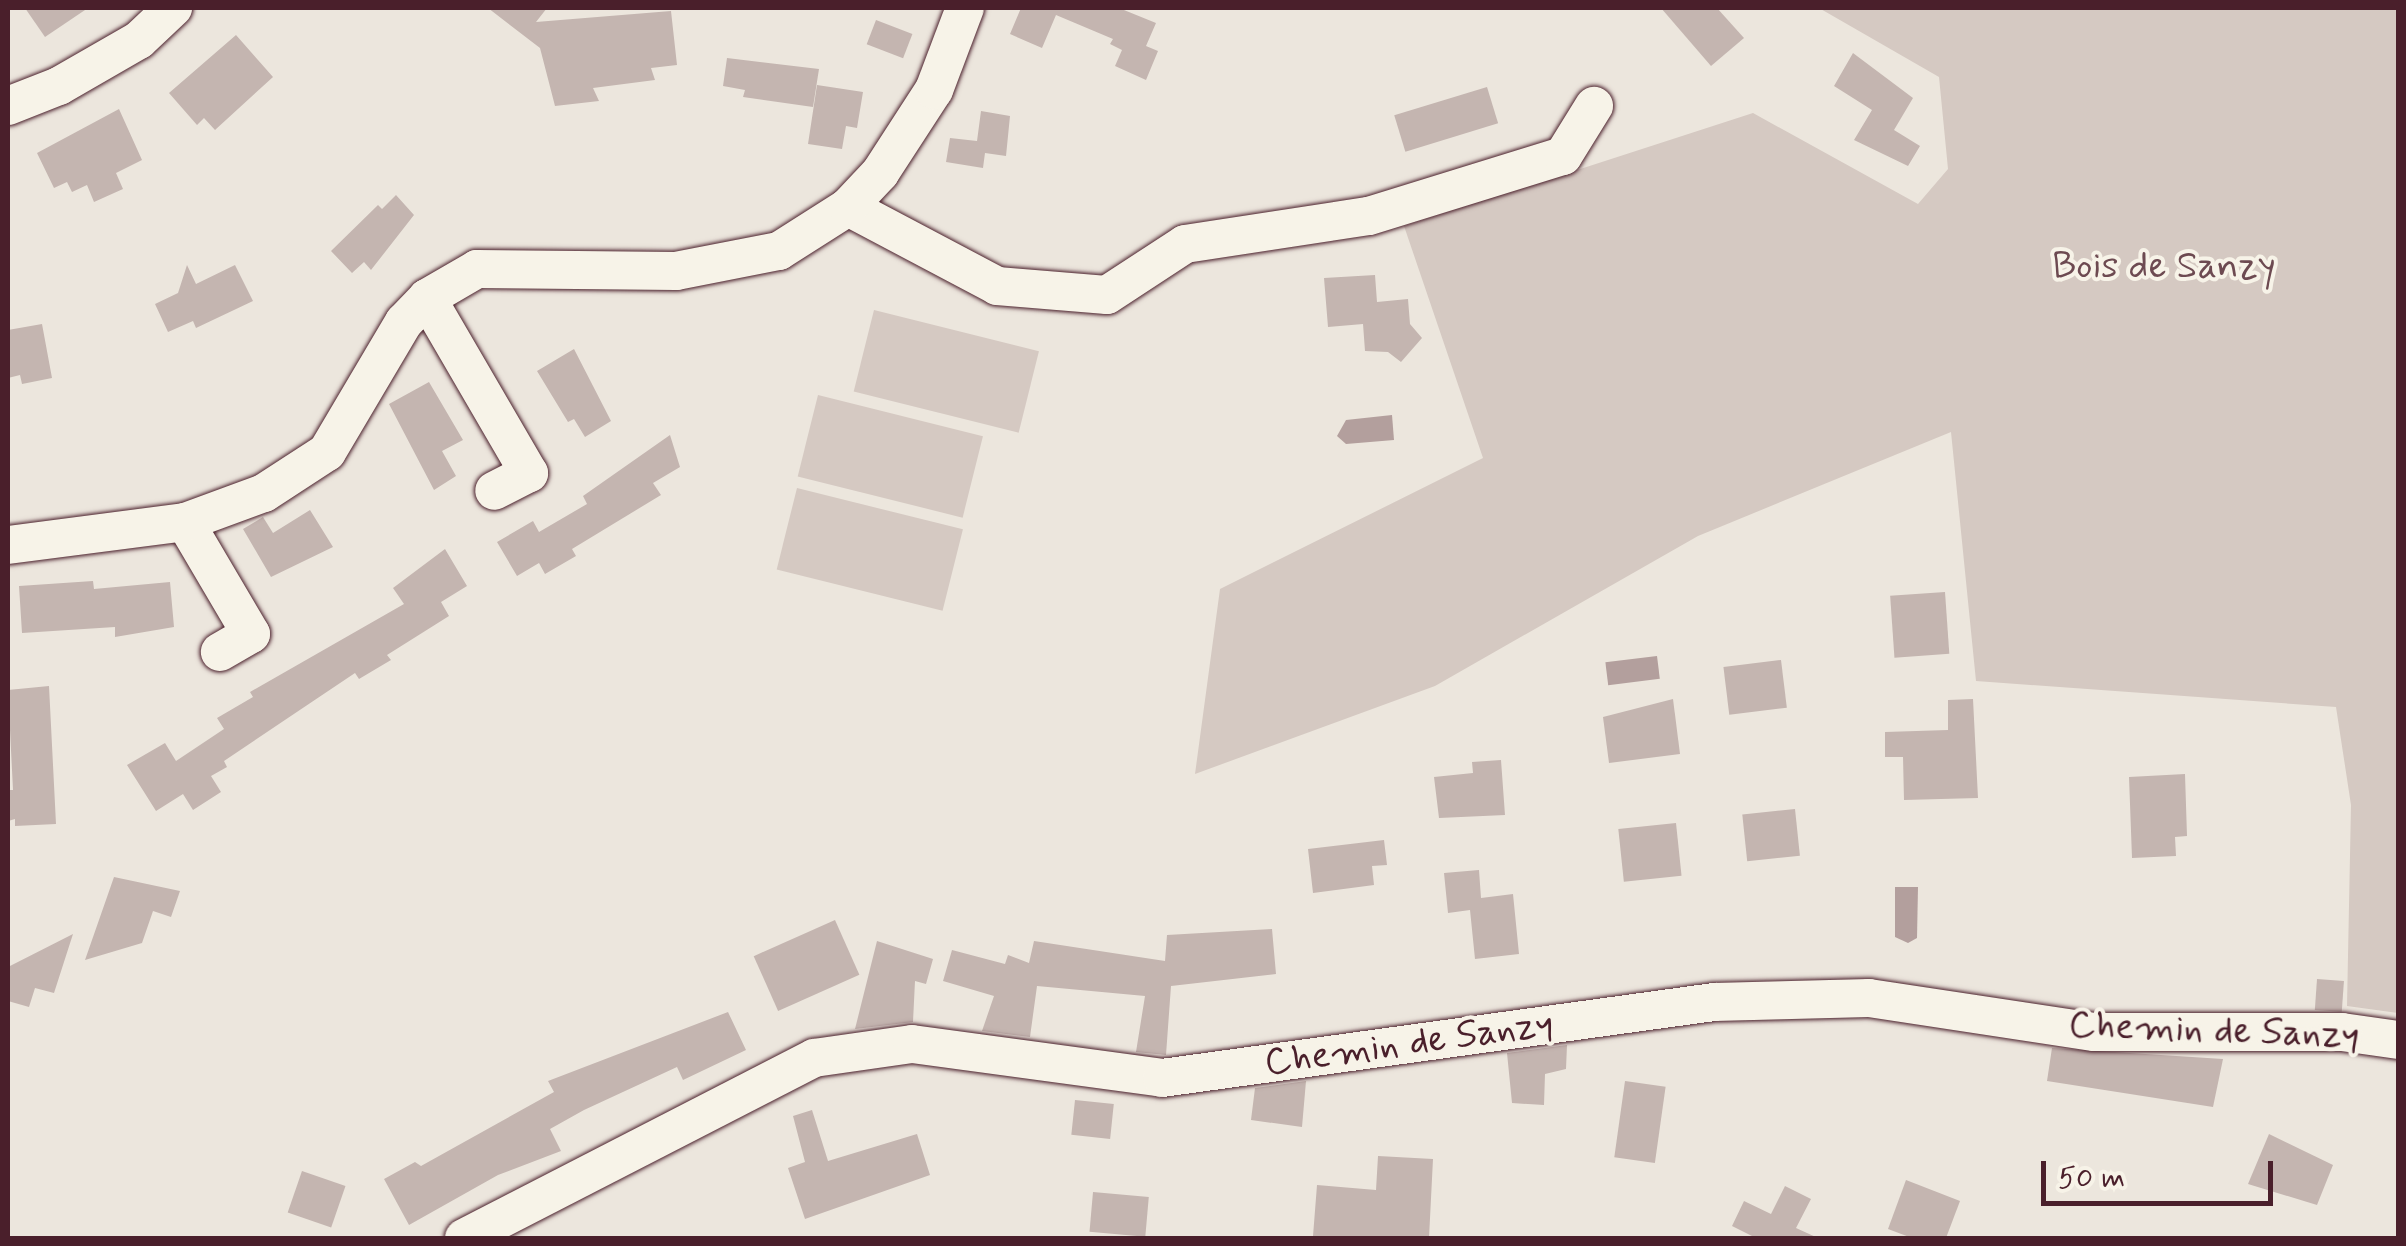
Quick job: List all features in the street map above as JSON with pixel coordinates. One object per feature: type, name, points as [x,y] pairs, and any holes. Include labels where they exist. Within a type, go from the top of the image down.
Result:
[{"type":"street","points":[[8,106],[59,86],[139,40],[173,8]]},
{"type":"street","points":[[8,545],[186,522],[264,493],[327,452],[404,322],[428,298],[477,269],[676,271],[779,251],[848,207],[880,173],[934,90],[965,8]]},
{"type":"street","points":[[848,207],[998,286],[1108,295],[1185,244],[1369,216],[1562,156],[1594,106]]},
{"type":"street","points":[[428,298],[529,472],[494,491]]},
{"type":"street","points":[[186,522],[251,634],[220,652]]},
{"type":"street","name":"Chemin de Sanzy","points":[[464,1238],[814,1058],[912,1044],[1162,1078],[1714,1002],[1869,998],[2094,1032],[2342,1032],[2398,1040]]},
{"type":"green space","name":"Bois de Sanzy","points":[[1819,8],[2398,8],[2398,1013],[2347,1006],[2351,805],[2336,707],[1976,681],[1951,432],[1698,536],[1435,686],[1195,774],[1220,589],[1483,458],[1404,226],[1753,113],[1918,204],[1948,169],[1939,77]]},
{"type":"green space","points":[[874,310],[1039,351],[1019,433],[854,392]]},
{"type":"green space","points":[[818,395],[983,436],[963,518],[798,477]]},
{"type":"green space","points":[[797,488],[963,529],[943,611],[777,570]]},
{"type":"shaded area","points":[[1392,415],[1394,440],[1346,444],[1337,436],[1346,420]]},
{"type":"shaded area","points":[[1657,656],[1660,679],[1608,685],[1605,662]]},
{"type":"shaded area","points":[[1895,887],[1918,887],[1917,938],[1908,943],[1895,937]]},
{"type":"building","points":[[25,8],[88,8],[45,37]]},
{"type":"building","points":[[488,8],[547,8],[536,22],[671,11],[677,65],[651,68],[655,80],[593,88],[599,101],[555,106],[540,48]]},
{"type":"building","points":[[1021,8],[1119,8],[1156,23],[1146,46],[1158,51],[1146,80],[1115,66],[1122,50],[1110,44],[1113,39],[1056,15],[1042,48],[1010,34]]},
{"type":"building","points":[[1661,8],[1717,8],[1744,38],[1711,66]]},
{"type":"building","points":[[876,20],[912,34],[903,58],[867,44]]},
{"type":"building","points":[[236,35],[273,77],[215,130],[204,118],[197,125],[169,93]]},
{"type":"building","points":[[1853,53],[1913,98],[1894,130],[1920,146],[1908,166],[1854,140],[1872,110],[1834,86]]},
{"type":"building","points":[[727,58],[819,69],[813,107],[743,97],[745,90],[723,86]]},
{"type":"building","points":[[817,85],[863,92],[857,128],[846,126],[842,149],[808,144]]},
{"type":"building","points":[[1487,87],[1498,123],[1405,152],[1394,115]]},
{"type":"building","points":[[119,109],[142,160],[116,173],[123,189],[94,202],[87,185],[72,192],[67,182],[54,188],[37,153]]},
{"type":"building","points":[[981,111],[1010,116],[1006,156],[985,153],[983,168],[946,162],[950,138],[977,141]]},
{"type":"building","points":[[396,195],[414,215],[371,270],[364,262],[352,273],[331,251],[378,205],[382,209]]},
{"type":"building","points":[[187,265],[196,284],[235,265],[253,301],[196,328],[193,321],[168,332],[155,304],[178,293]]},
{"type":"building","points":[[1375,275],[1377,302],[1408,299],[1410,324],[1422,338],[1401,362],[1388,352],[1365,351],[1363,324],[1328,327],[1324,278]]},
{"type":"building","points":[[42,324],[52,378],[22,384],[20,375],[8,378],[8,330]]},
{"type":"building","points":[[574,349],[611,421],[585,437],[574,419],[568,422],[537,371]]},
{"type":"building","points":[[429,382],[463,440],[442,451],[456,476],[434,490],[389,404]]},
{"type":"building","points":[[670,435],[680,467],[653,483],[661,495],[572,549],[576,556],[545,574],[539,563],[517,576],[497,542],[533,521],[539,532],[587,504],[583,496]]},
{"type":"building","points":[[310,510],[333,547],[271,577],[243,529],[263,517],[273,533]]},
{"type":"building","points":[[445,549],[467,586],[441,602],[449,616],[387,655],[391,660],[359,679],[355,673],[224,761],[227,767],[211,776],[221,792],[193,810],[183,794],[156,811],[127,765],[165,743],[176,761],[224,729],[217,718],[253,697],[250,692],[404,604],[393,588]]},
{"type":"building","points":[[93,581],[94,589],[170,582],[174,627],[115,637],[115,627],[22,633],[19,586]]},
{"type":"building","points":[[1945,592],[1949,654],[1894,658],[1890,596]]},
{"type":"building","points":[[1781,660],[1787,708],[1729,715],[1723,667]]},
{"type":"building","points":[[49,686],[56,824],[15,826],[15,819],[8,821],[8,790],[13,790],[8,690]]},
{"type":"building","points":[[1673,699],[1680,754],[1609,763],[1603,717]]},
{"type":"building","points":[[1973,699],[1978,798],[1904,800],[1903,757],[1885,757],[1885,732],[1948,730],[1948,700]]},
{"type":"building","points":[[1501,760],[1505,815],[1439,818],[1434,777],[1473,773],[1472,762]]},
{"type":"building","points":[[2185,774],[2187,836],[2175,837],[2176,856],[2132,858],[2129,777]]},
{"type":"building","points":[[1795,809],[1800,856],[1747,861],[1742,815]]},
{"type":"building","points":[[1676,823],[1682,876],[1624,882],[1618,829]]},
{"type":"building","points":[[1384,840],[1387,865],[1372,866],[1374,885],[1313,893],[1308,849]]},
{"type":"building","points":[[1479,870],[1481,898],[1513,894],[1519,954],[1475,959],[1470,910],[1448,913],[1444,873]]},
{"type":"building","points":[[114,877],[180,891],[171,917],[153,911],[142,943],[85,960]]},
{"type":"building","points":[[835,920],[859,975],[778,1011],[754,956]]},
{"type":"building","points":[[1272,929],[1276,974],[1171,986],[1166,1055],[1136,1052],[1145,996],[1037,986],[1030,1037],[982,1031],[994,996],[943,981],[952,950],[1005,964],[1008,955],[1029,963],[1034,941],[1165,961],[1167,935]]},
{"type":"building","points":[[73,934],[54,993],[35,988],[29,1007],[8,1001],[8,967]]},
{"type":"building","points":[[877,941],[933,959],[926,984],[915,981],[913,1022],[855,1029]]},
{"type":"building","points":[[2317,979],[2344,981],[2342,1012],[2315,1010]]},
{"type":"building","points":[[728,1012],[746,1050],[683,1080],[677,1067],[584,1110],[550,1129],[561,1151],[498,1175],[409,1225],[384,1179],[415,1162],[421,1166],[554,1092],[548,1081]]},
{"type":"building","points":[[1567,1045],[1566,1069],[1545,1074],[1544,1105],[1512,1103],[1507,1053]]},
{"type":"building","points":[[2052,1048],[2223,1059],[2213,1107],[2047,1081]]},
{"type":"building","points":[[1306,1081],[1302,1127],[1251,1120],[1255,1088]]},
{"type":"building","points":[[1625,1081],[1666,1087],[1655,1163],[1614,1157]]},
{"type":"building","points":[[1075,1100],[1114,1104],[1110,1139],[1071,1135]]},
{"type":"building","points":[[812,1110],[828,1161],[917,1134],[930,1175],[805,1219],[788,1168],[805,1162],[793,1116]]},
{"type":"building","points":[[2269,1134],[2333,1165],[2317,1205],[2248,1184]]},
{"type":"building","points":[[1378,1156],[1433,1159],[1429,1238],[1313,1236],[1317,1185],[1376,1190]]},
{"type":"building","points":[[302,1171],[345,1186],[331,1228],[288,1213]]},
{"type":"building","points":[[1906,1180],[1960,1201],[1946,1238],[1912,1238],[1888,1229]]},
{"type":"building","points":[[1785,1186],[1811,1199],[1796,1228],[1818,1238],[1756,1238],[1732,1226],[1744,1201],[1771,1214]]},
{"type":"building","points":[[1093,1192],[1149,1197],[1145,1237],[1090,1232]]}]
